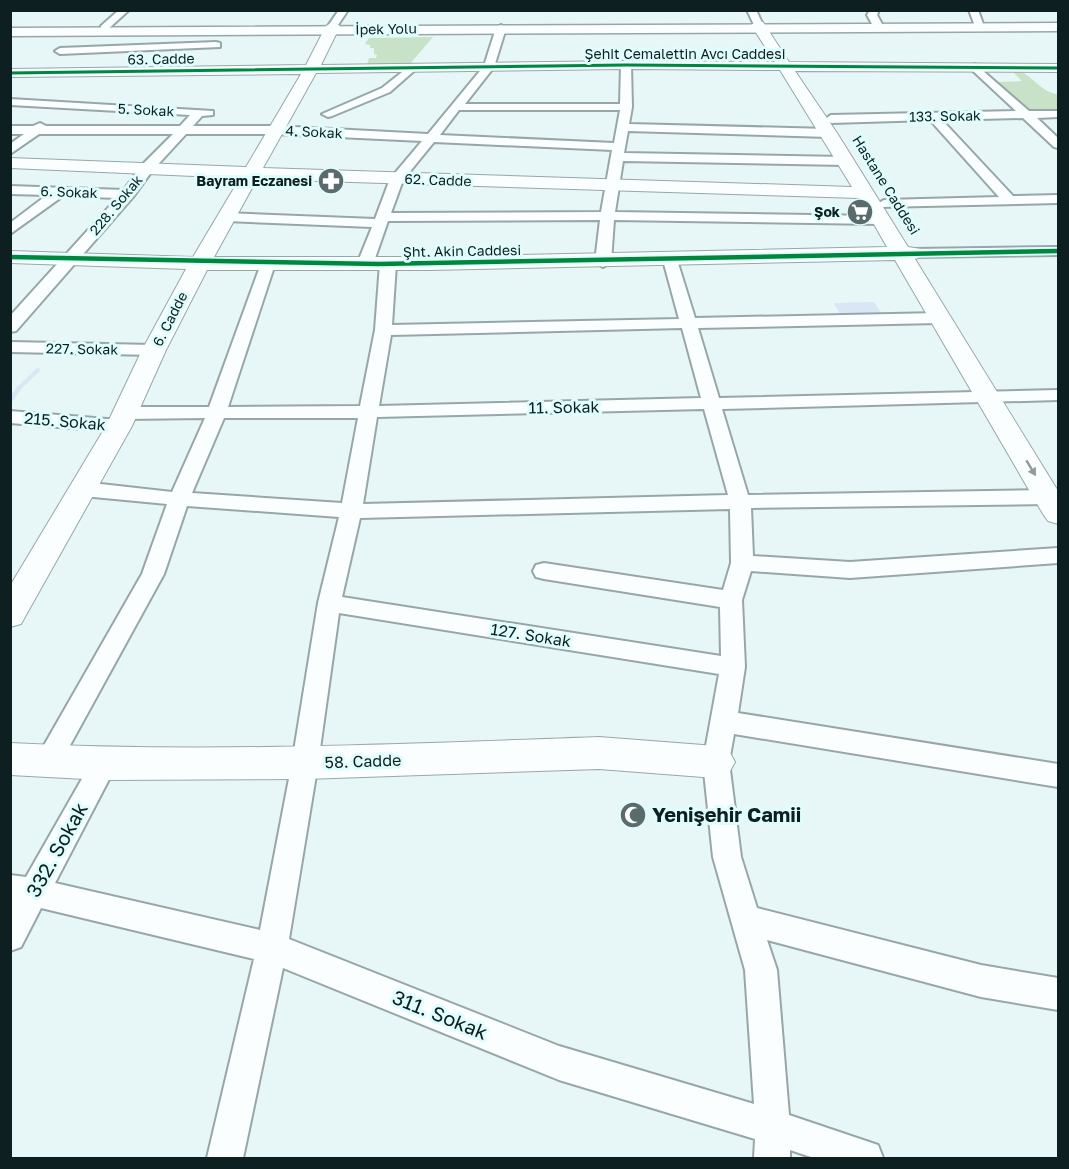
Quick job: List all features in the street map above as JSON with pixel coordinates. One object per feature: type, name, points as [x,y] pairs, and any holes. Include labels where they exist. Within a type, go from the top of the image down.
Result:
[{"type":"highway","points":[[762,24],[876,17],[975,17],[1059,25]]},
{"type":"highway","points":[[10,30],[336,22],[1059,25]]},
{"type":"highway","name":"İpek Yolu","points":[[10,30],[226,30],[336,22],[501,28],[762,24]]},
{"type":"street","points":[[104,28],[125,10]]},
{"type":"street","name":"6. Cadde","points":[[10,615],[20,579],[83,489],[122,419],[154,350],[200,262],[251,172],[276,122],[311,69],[336,22]]},
{"type":"street","name":"Hastane Caddesi","points":[[762,24],[830,126],[876,206]]},
{"type":"street","points":[[225,1158],[272,948],[305,763],[329,603],[351,511],[383,330],[377,264],[382,220],[397,179],[489,67],[501,28]]},
{"type":"street","points":[[60,51],[208,58],[226,30]]},
{"type":"street","name":"63. Cadde","points":[[10,73],[208,58],[311,69]]},
{"type":"street","points":[[603,262],[607,216],[626,107],[626,65]]},
{"type":"street","name":"Şehit Cemalettin Avcı Caddesi","points":[[311,69],[626,65],[1059,68]]},
{"type":"street","points":[[975,67],[1059,144]]},
{"type":"street","points":[[328,114],[386,90],[411,68]]},
{"type":"street","name":"5. Sokak","points":[[10,102],[223,114]]},
{"type":"street","points":[[10,150],[64,105]]},
{"type":"street","points":[[456,107],[626,107]]},
{"type":"street","name":"228. Sokak","points":[[10,327],[128,194],[147,168],[199,113]]},
{"type":"street","name":"133. Sokak","points":[[622,127],[830,126],[932,116],[1059,114]]},
{"type":"street","points":[[932,116],[1010,201]]},
{"type":"street","name":"4. Sokak","points":[[10,130],[184,129],[276,122],[428,139],[618,152],[845,161]]},
{"type":"street","name":"Hastane Caddesi","points":[[830,126],[845,161],[908,253],[996,396],[1055,498]]},
{"type":"street","name":"62. Cadde","points":[[10,163],[613,186],[876,206]]},
{"type":"street","name":"6. Sokak","points":[[10,190],[128,194]]},
{"type":"street","points":[[10,230],[60,192]]},
{"type":"street","points":[[226,218],[382,220],[607,216],[1059,200]]},
{"type":"street","points":[[908,253],[1058,252]]},
{"type":"street","name":"Hastane Caddesi","points":[[908,253],[939,318],[996,396]]},
{"type":"street","name":"Şht. Akin Caddesi","points":[[10,257],[267,264],[377,264],[603,262],[908,253]]},
{"type":"street","points":[[670,260],[740,502],[742,563],[731,600],[733,667],[716,762],[727,857],[761,970],[772,1143]]},
{"type":"street","points":[[48,760],[153,574],[179,499],[217,412],[267,264]]},
{"type":"street","points":[[383,330],[939,318]]},
{"type":"street","name":"227. Sokak","points":[[10,347],[154,350]]},
{"type":"street","name":"11. Sokak","points":[[122,419],[217,412],[367,412],[1059,395]]},
{"type":"street","name":"215. Sokak","points":[[10,417],[122,419]]},
{"type":"street","points":[[83,489],[179,499],[351,511],[740,502],[1055,498]]},
{"type":"street","points":[[742,563],[850,570],[1059,556]]},
{"type":"street","points":[[544,571],[731,600]]},
{"type":"street","name":"127. Sokak","points":[[329,603],[733,667]]},
{"type":"street","points":[[722,722],[1059,776]]},
{"type":"street","name":"58. Cadde","points":[[10,759],[104,764],[305,763],[599,753],[716,762]]},
{"type":"street","name":"332. Sokak","points":[[10,936],[22,891],[104,764]]},
{"type":"street","name":"311. Sokak","points":[[22,891],[272,948],[559,1063],[772,1143],[865,1158]]},
{"type":"street","points":[[745,919],[981,981],[1059,994]]},
{"type":"green space","points":[[433,37],[410,64],[367,65],[369,58],[376,58],[377,55],[374,54],[374,48],[365,44],[369,38]]},
{"type":"green space","points":[[1010,69],[1023,73],[1045,90],[1058,94],[1058,112],[1031,112],[997,82],[1022,81]]},
{"type":"water","points":[[874,302],[881,313],[840,314],[834,303]]},
{"type":"waterway","points":[[19,388],[38,370]]},
{"type":"waterway","points":[[10,401],[19,388]]},
{"type":"cycle path","points":[[10,73],[626,65],[1058,68]]},
{"type":"cycle path","points":[[10,257],[379,264],[1058,251]]},
{"type":"place","name":"Bayram Eczanesi","points":[[331,181]]},
{"type":"place","name":"Şok","points":[[860,212]]},
{"type":"place","name":"Yenişehir Camii","points":[[633,815]]}]
